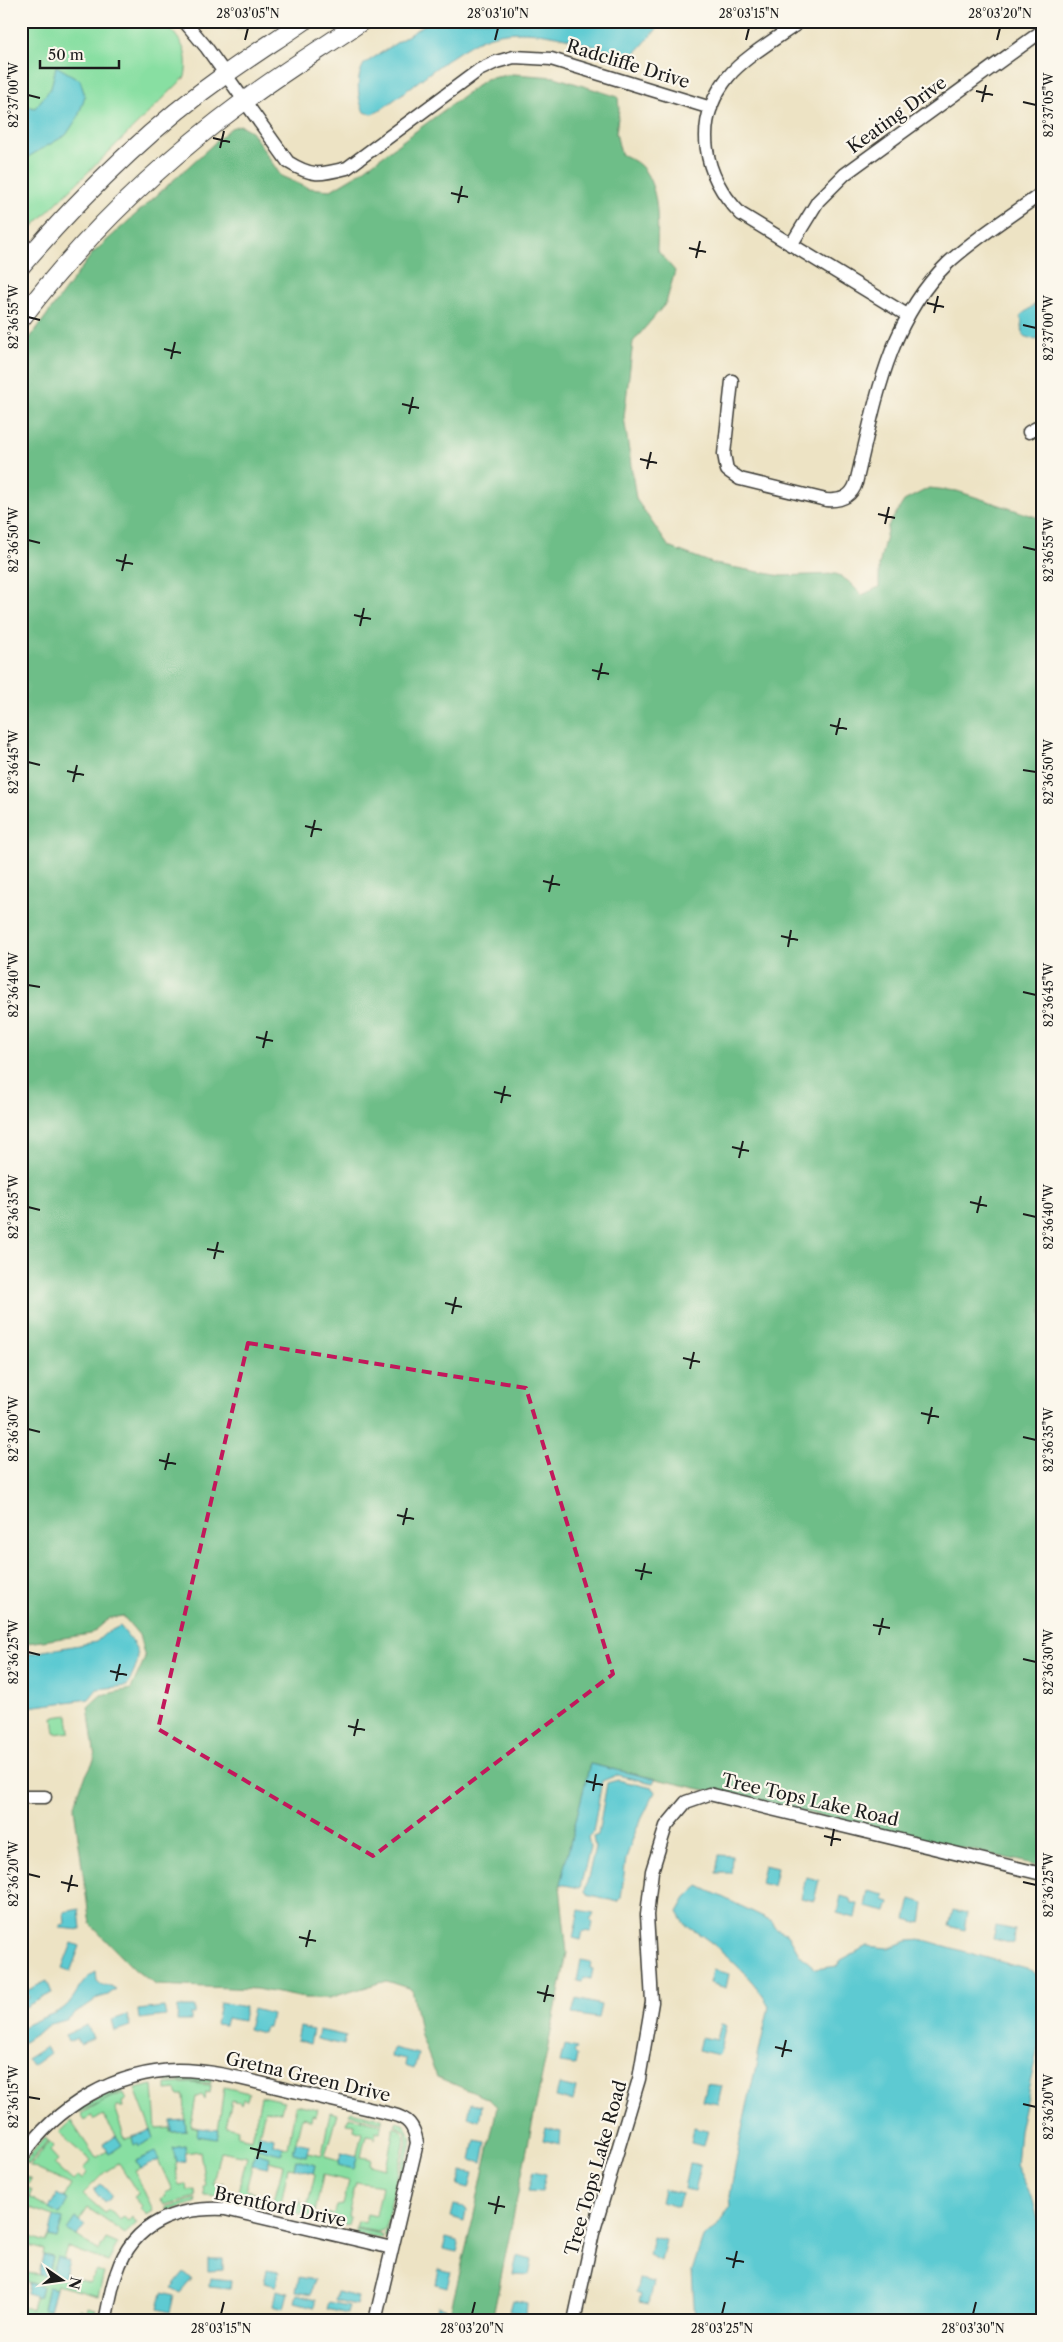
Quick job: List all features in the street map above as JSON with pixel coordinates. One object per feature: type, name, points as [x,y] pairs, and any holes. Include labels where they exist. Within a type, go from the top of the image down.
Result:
[{"type":"main road","points":[[21,266],[103,178],[166,121],[224,75],[304,21]]},
{"type":"main road","points":[[21,319],[86,240],[153,175],[244,101],[362,21]]},
{"type":"street","name":"Radcliffe Drive","points":[[184,21],[206,47],[224,75],[288,162],[304,172],[322,175],[347,168],[479,70],[496,62],[514,57],[551,59],[711,108]]},
{"type":"street","points":[[795,23],[732,73],[721,87],[711,108],[706,129],[711,171],[728,201],[742,214],[907,315]]},
{"type":"street","name":"Keating Drive","points":[[791,244],[818,201],[845,174],[1042,31]]},
{"type":"street","points":[[732,381],[724,454],[727,470],[740,479],[826,500],[838,501],[848,497],[854,491],[884,368],[907,315],[948,263],[1042,193]]},
{"type":"street","points":[[1029,432],[1042,425]]},
{"type":"street","name":"Tree Tops Lake Road","points":[[574,2321],[592,2233],[639,2079],[652,2002],[647,1915],[652,1871],[666,1826],[686,1802],[709,1794],[1042,1874]]},
{"type":"street","points":[[21,1797],[44,1797]]},
{"type":"street","name":"Gretna Green Drive","points":[[21,2158],[57,2117],[86,2096],[126,2079],[168,2071],[200,2071],[225,2076],[391,2114],[408,2120],[414,2129],[417,2142],[375,2321]]},
{"type":"street","name":"Brentford Drive","points":[[105,2321],[117,2271],[124,2255],[135,2241],[155,2223],[171,2214],[198,2208],[225,2210],[392,2248]]},
{"type":"highlighted area","points":[[248,1343],[526,1388],[613,1674],[373,1856],[158,1729]]},
{"type":"green space","points":[[21,21],[163,21],[183,46],[186,68],[185,77],[21,238]]},
{"type":"green space","points":[[220,21],[253,21],[244,28],[227,28]]},
{"type":"green space","points":[[513,74],[555,77],[618,97],[619,110],[616,133],[621,154],[641,166],[652,184],[655,195],[658,229],[657,250],[675,271],[666,303],[633,342],[624,417],[636,499],[669,547],[715,564],[781,576],[836,574],[848,581],[862,595],[879,587],[879,566],[888,526],[904,501],[929,488],[957,491],[1042,519],[1042,1866],[590,1764],[560,1886],[567,1953],[492,2321],[448,2321],[473,2219],[497,2107],[489,2099],[437,2077],[421,2036],[412,1989],[387,1981],[329,1998],[305,1998],[256,1989],[156,1985],[135,1970],[90,1924],[74,1808],[81,1785],[95,1758],[88,1707],[101,1695],[131,1689],[145,1658],[139,1635],[123,1616],[110,1618],[91,1634],[21,1644],[21,350],[92,254],[231,128],[240,125],[251,131],[281,176],[308,188],[331,190],[358,174],[486,79]]},
{"type":"green space","points":[[68,1715],[70,1732],[55,1734],[53,1717]]},
{"type":"green space","points":[[166,2077],[211,2079],[211,2083],[166,2081]]},
{"type":"green space","points":[[191,2083],[211,2085],[210,2093],[206,2092],[205,2100],[202,2095],[196,2097],[191,2126],[198,2128],[197,2136],[217,2138],[224,2087],[249,2093],[247,2100],[243,2099],[241,2104],[232,2100],[226,2126],[238,2129],[237,2136],[252,2139],[261,2096],[284,2101],[281,2112],[265,2110],[256,2147],[282,2153],[283,2147],[288,2148],[296,2104],[318,2109],[316,2116],[312,2115],[311,2120],[302,2117],[293,2153],[306,2156],[307,2152],[322,2155],[330,2112],[337,2114],[325,2156],[339,2160],[338,2165],[354,2168],[362,2133],[354,2130],[355,2125],[347,2124],[349,2117],[382,2124],[380,2132],[376,2131],[375,2139],[374,2136],[366,2135],[361,2157],[371,2159],[370,2165],[386,2169],[394,2127],[400,2130],[405,2138],[404,2145],[385,2229],[378,2232],[356,2228],[358,2221],[365,2222],[367,2214],[376,2216],[382,2186],[356,2182],[348,2216],[350,2217],[348,2225],[326,2220],[327,2213],[333,2215],[336,2206],[343,2205],[349,2181],[323,2175],[314,2217],[292,2213],[294,2207],[298,2207],[300,2198],[300,2203],[308,2204],[315,2174],[313,2173],[315,2165],[296,2160],[294,2168],[288,2167],[280,2210],[272,2208],[283,2165],[269,2161],[269,2157],[255,2154],[246,2190],[255,2192],[254,2196],[261,2198],[260,2205],[236,2199],[247,2156],[220,2151],[213,2183],[221,2185],[223,2182],[221,2188],[226,2190],[224,2197],[204,2196],[203,2186],[205,2185],[200,2151],[186,2153],[185,2146],[174,2148],[178,2185],[186,2184],[187,2191],[195,2190],[196,2197],[164,2205],[161,2199],[166,2196],[165,2193],[172,2190],[155,2153],[136,2161],[140,2169],[135,2171],[153,2211],[147,2215],[140,2208],[142,2206],[134,2197],[138,2194],[119,2163],[105,2172],[83,2194],[105,2213],[110,2210],[119,2220],[124,2217],[128,2221],[132,2217],[137,2223],[125,2234],[88,2208],[79,2221],[75,2218],[68,2230],[99,2251],[106,2239],[118,2244],[108,2262],[67,2247],[63,2259],[57,2257],[51,2274],[68,2279],[69,2276],[89,2283],[97,2271],[104,2274],[98,2296],[57,2285],[56,2289],[48,2288],[43,2308],[75,2317],[80,2309],[87,2311],[88,2306],[96,2308],[93,2321],[47,2321],[21,2318],[21,2307],[32,2309],[35,2297],[39,2297],[42,2286],[21,2280],[21,2272],[47,2276],[52,2257],[43,2255],[44,2250],[21,2244],[21,2234],[46,2242],[49,2236],[57,2238],[62,2219],[31,2208],[26,2216],[21,2215],[21,2182],[24,2176],[31,2180],[27,2187],[32,2190],[29,2197],[60,2214],[67,2200],[64,2198],[71,2185],[30,2166],[49,2141],[54,2146],[50,2151],[58,2160],[54,2164],[73,2181],[78,2176],[82,2179],[88,2172],[84,2169],[91,2161],[58,2133],[71,2121],[96,2158],[107,2151],[109,2154],[122,2145],[103,2115],[95,2120],[92,2116],[85,2120],[81,2114],[103,2101],[123,2093],[126,2100],[122,2102],[123,2107],[117,2107],[115,2110],[125,2139],[132,2137],[134,2144],[138,2143],[139,2146],[154,2138],[135,2089],[153,2085],[156,2129],[170,2128],[170,2132],[186,2131],[184,2095],[178,2095],[176,2090],[166,2091],[166,2084]]},
{"type":"green space","points":[[120,2087],[123,2091],[80,2112],[78,2109]]},
{"type":"green space","points":[[351,2111],[382,2118],[382,2122],[349,2114]]},
{"type":"green space","points":[[397,2121],[404,2125],[412,2138],[390,2232],[386,2237],[384,2233],[388,2227],[407,2143],[406,2132],[395,2125]]},
{"type":"green space","points":[[44,2138],[48,2140],[28,2165],[26,2162],[29,2156],[32,2157],[31,2154]]},
{"type":"green space","points":[[196,2199],[195,2203],[168,2211],[166,2207]]},
{"type":"green space","points":[[356,2229],[382,2234],[383,2238],[356,2234]]},
{"type":"water","points":[[430,21],[664,21],[630,59],[551,35],[530,32],[491,36],[472,44],[448,59],[379,111],[372,114],[364,112],[358,88],[361,69],[364,64]]},
{"type":"water","points":[[56,66],[80,80],[85,96],[78,117],[66,135],[21,161],[21,105],[35,108],[51,88]]},
{"type":"water","points":[[1042,299],[1042,337],[1036,340],[1023,336],[1021,315]]},
{"type":"water","points":[[120,1626],[133,1643],[138,1655],[127,1686],[97,1689],[89,1699],[21,1708],[21,1655],[96,1642],[106,1633]]},
{"type":"water","points":[[590,1764],[655,1779],[653,1783],[617,1775],[602,1781],[593,1832],[588,1837],[590,1847],[580,1888],[560,1884]]},
{"type":"water","points":[[618,1780],[652,1788],[655,1792],[636,1830],[626,1858],[621,1898],[618,1902],[587,1894],[585,1891],[595,1847],[593,1837],[598,1835],[607,1783]]},
{"type":"water","points":[[719,1855],[732,1856],[731,1873],[716,1873]]},
{"type":"water","points":[[764,1865],[777,1868],[773,1886],[760,1883]]},
{"type":"water","points":[[806,1877],[819,1880],[814,1901],[801,1898]]},
{"type":"water","points":[[699,1886],[772,1921],[776,1929],[788,1934],[800,1955],[816,1969],[837,1966],[841,1960],[867,1946],[888,1948],[907,1941],[924,1940],[1030,1970],[1042,1978],[1042,2031],[1019,2130],[1016,2165],[1032,2197],[1040,2227],[1042,2321],[695,2321],[692,2271],[703,2237],[715,2229],[731,2206],[730,2195],[741,2134],[769,2006],[757,1988],[731,1960],[684,1923],[681,1918],[678,1912],[686,1898]]},
{"type":"water","points":[[868,1891],[885,1895],[884,1900],[890,1902],[887,1912],[865,1907]]},
{"type":"water","points":[[841,1896],[851,1899],[852,1903],[858,1903],[855,1918],[837,1913]]},
{"type":"water","points":[[911,1899],[924,1903],[921,1923],[906,1919]]},
{"type":"water","points":[[79,1909],[81,1930],[60,1928],[60,1925],[65,1924],[64,1912]]},
{"type":"water","points":[[579,1910],[594,1913],[590,1920],[593,1923],[591,1932],[583,1931],[581,1940],[573,1938]]},
{"type":"water","points":[[953,1910],[967,1913],[964,1930],[949,1926]]},
{"type":"water","points":[[996,1926],[1015,1930],[1014,1944],[993,1939]]},
{"type":"water","points":[[72,1943],[80,1946],[70,1972],[62,1969]]},
{"type":"water","points":[[581,1960],[591,1962],[590,1968],[593,1969],[591,1979],[584,1977],[582,1982],[577,1981]]},
{"type":"water","points":[[713,1970],[729,1974],[726,1988],[710,1983]]},
{"type":"water","points":[[96,1972],[97,1981],[103,1986],[111,1986],[116,1989],[108,1995],[98,1998],[66,2020],[51,2024],[21,2044],[21,2028],[63,2009],[85,1981]]},
{"type":"water","points":[[47,1981],[52,1993],[21,2009],[21,2001],[29,1998],[26,1991]]},
{"type":"water","points":[[576,1999],[601,2005],[598,2018],[572,2014]]},
{"type":"water","points":[[220,2002],[245,2007],[243,2021],[227,2018],[225,2025],[216,2024]]},
{"type":"water","points":[[164,2007],[166,2016],[139,2019],[138,2010]]},
{"type":"water","points":[[178,2007],[195,2007],[195,2014],[191,2014],[191,2021],[177,2021]]},
{"type":"water","points":[[253,2009],[272,2014],[269,2027],[265,2027],[263,2033],[248,2029]]},
{"type":"water","points":[[127,2015],[130,2026],[115,2031],[112,2020]]},
{"type":"water","points":[[721,2024],[726,2025],[719,2055],[698,2050],[701,2037],[717,2040]]},
{"type":"water","points":[[87,2025],[93,2038],[80,2044],[77,2038],[68,2042],[65,2035]]},
{"type":"water","points":[[300,2027],[313,2030],[310,2044],[297,2040]]},
{"type":"water","points":[[319,2030],[346,2036],[344,2045],[317,2039]]},
{"type":"water","points":[[564,2045],[577,2048],[574,2052],[577,2055],[575,2065],[560,2063]]},
{"type":"water","points":[[46,2047],[50,2053],[32,2066],[27,2059]]},
{"type":"water","points":[[393,2048],[418,2054],[414,2069],[405,2066],[406,2059],[391,2056]]},
{"type":"water","points":[[559,2084],[576,2088],[573,2101],[556,2097]]},
{"type":"water","points":[[707,2084],[722,2086],[718,2104],[703,2101]]},
{"type":"water","points":[[471,2103],[482,2105],[479,2121],[468,2117]]},
{"type":"water","points":[[185,2120],[186,2131],[171,2132],[171,2121]]},
{"type":"water","points":[[694,2127],[708,2130],[704,2146],[691,2143]]},
{"type":"water","points":[[198,2128],[219,2130],[217,2139],[197,2136]]},
{"type":"water","points":[[546,2128],[561,2132],[560,2144],[543,2140]]},
{"type":"water","points":[[151,2130],[154,2138],[139,2146],[138,2143],[134,2145],[132,2137]]},
{"type":"water","points":[[260,2134],[274,2137],[273,2144],[283,2147],[281,2154],[256,2148]]},
{"type":"water","points":[[116,2136],[122,2145],[109,2154],[104,2144]]},
{"type":"water","points":[[475,2140],[486,2142],[482,2163],[471,2160]]},
{"type":"water","points":[[296,2142],[309,2145],[306,2156],[293,2153]]},
{"type":"water","points":[[185,2146],[186,2161],[176,2163],[173,2148]]},
{"type":"water","points":[[155,2152],[159,2160],[140,2169],[136,2161]]},
{"type":"water","points":[[255,2153],[270,2157],[267,2168],[252,2165]]},
{"type":"water","points":[[341,2153],[357,2157],[354,2169],[338,2165]]},
{"type":"water","points":[[296,2160],[315,2165],[313,2173],[294,2168]]},
{"type":"water","points":[[689,2163],[701,2165],[695,2191],[684,2189]]},
{"type":"water","points":[[462,2171],[473,2173],[469,2188],[458,2185]]},
{"type":"water","points":[[533,2171],[546,2174],[542,2192],[528,2191]]},
{"type":"water","points":[[101,2184],[112,2196],[104,2203],[94,2190]]},
{"type":"water","points":[[664,2189],[682,2193],[678,2207],[661,2202]]},
{"type":"water","points":[[57,2194],[68,2200],[60,2214],[49,2208]]},
{"type":"water","points":[[454,2205],[464,2207],[466,2210],[464,2221],[451,2217]]},
{"type":"water","points":[[54,2217],[63,2219],[57,2238],[49,2236]]},
{"type":"water","points":[[75,2218],[85,2225],[77,2236],[67,2230]]},
{"type":"water","points":[[653,2237],[666,2240],[661,2261],[649,2255]]},
{"type":"water","points":[[446,2238],[457,2241],[459,2244],[457,2252],[443,2249]]},
{"type":"water","points":[[43,2255],[52,2257],[47,2276],[39,2275]]},
{"type":"water","points":[[517,2256],[532,2260],[529,2275],[513,2274]]},
{"type":"water","points":[[57,2257],[69,2261],[65,2274],[69,2276],[67,2280],[51,2274]]},
{"type":"water","points":[[208,2259],[223,2259],[223,2270],[208,2271]]},
{"type":"water","points":[[439,2269],[451,2272],[447,2287],[436,2284]]},
{"type":"water","points":[[267,2270],[279,2272],[276,2286],[264,2283]]},
{"type":"water","points":[[184,2272],[192,2279],[180,2293],[171,2288]]},
{"type":"water","points":[[299,2277],[314,2280],[311,2294],[296,2291]]},
{"type":"water","points":[[210,2278],[231,2280],[230,2289],[209,2287]]},
{"type":"water","points":[[639,2279],[654,2282],[649,2304],[639,2302],[641,2295],[636,2293]]},
{"type":"water","points":[[29,2283],[42,2286],[39,2298],[27,2294]]},
{"type":"water","points":[[48,2287],[56,2289],[50,2310],[43,2309]]},
{"type":"water","points":[[276,2290],[288,2293],[284,2308],[273,2305]]},
{"type":"water","points":[[337,2292],[358,2297],[356,2305],[335,2300]]},
{"type":"water","points":[[162,2293],[174,2296],[170,2312],[158,2309]]},
{"type":"water","points":[[297,2294],[316,2299],[314,2307],[295,2302]]},
{"type":"water","points":[[513,2300],[527,2303],[526,2315],[510,2311]]},
{"type":"water","points":[[329,2302],[349,2306],[347,2314],[327,2309]]},
{"type":"water","points":[[437,2306],[447,2309],[444,2321],[433,2321]]}]
